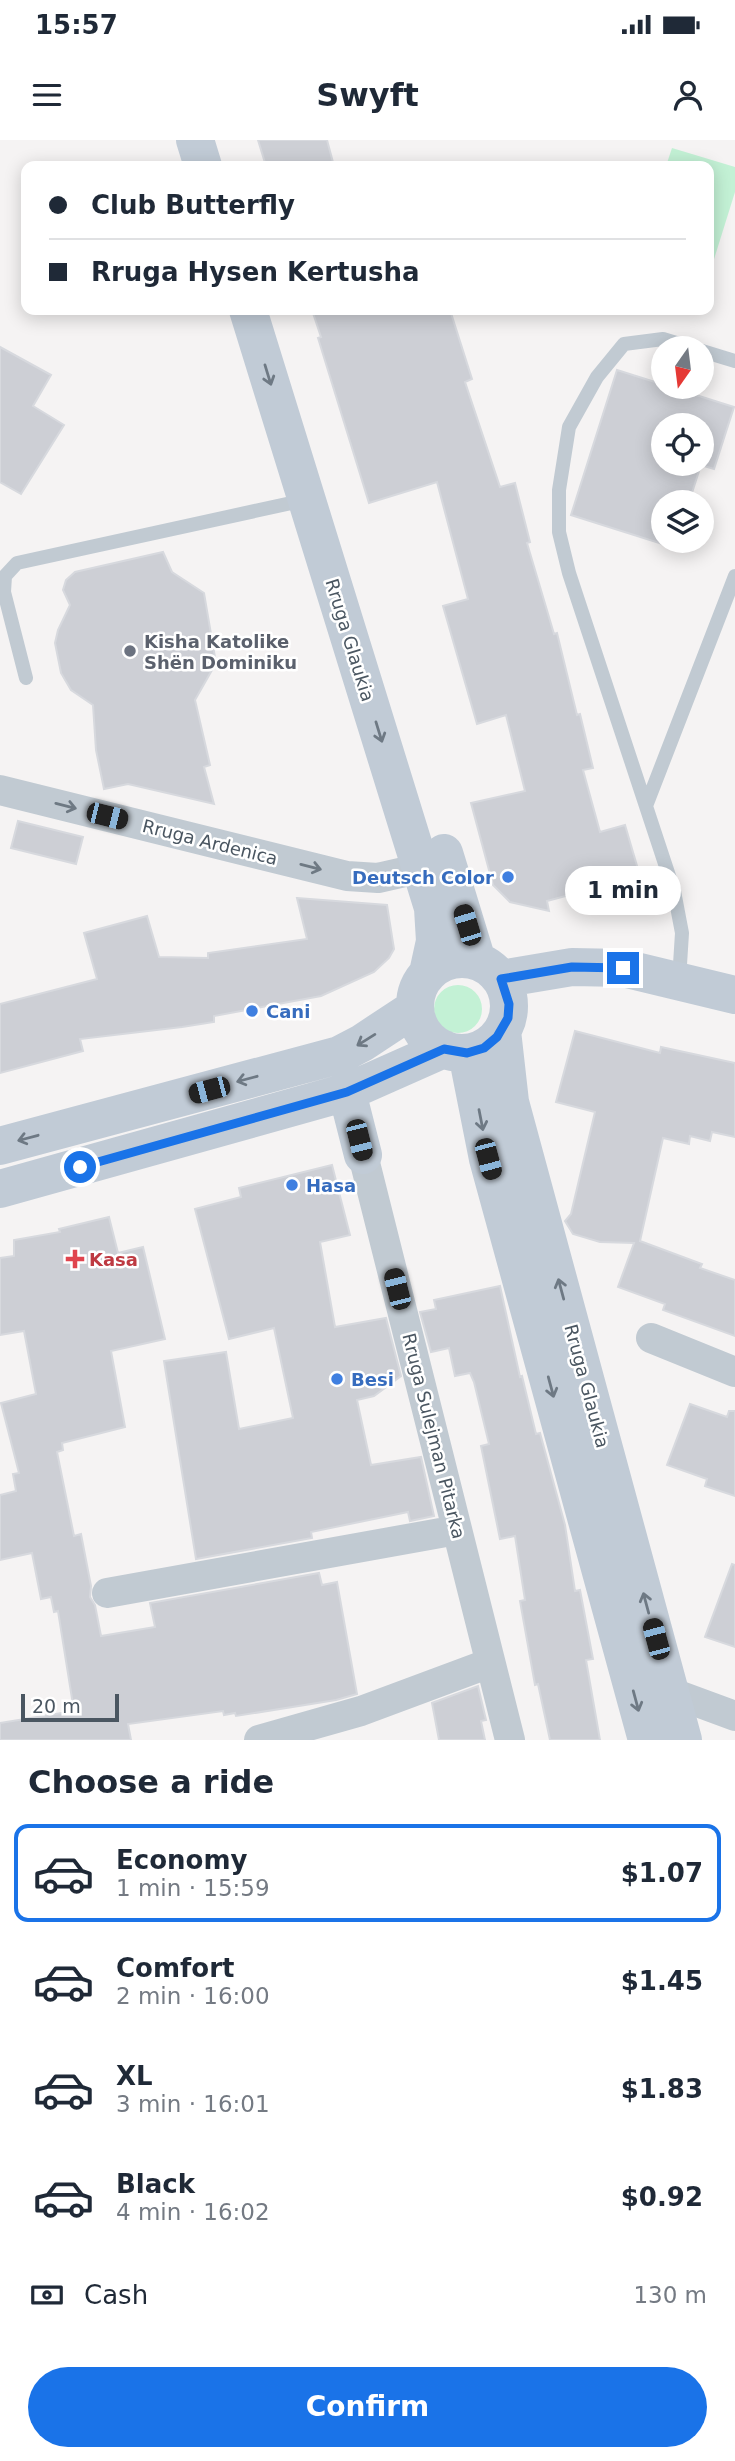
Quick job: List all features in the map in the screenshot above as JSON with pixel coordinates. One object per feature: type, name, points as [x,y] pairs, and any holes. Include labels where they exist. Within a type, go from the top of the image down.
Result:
[{"type":"main road","points":[[195,140],[201,161]]},
{"type":"main road","points":[[222,140],[229,161]]},
{"type":"main road","name":"Rruga Glaukia","points":[[250,315],[433,908],[436,927],[428,973]]},
{"type":"main road","name":"Rruga Glaukia","points":[[277,315],[489,970]]},
{"type":"main road","points":[[455,1051],[434,1044],[420,1029],[415,1008],[419,985],[428,973],[434,967],[451,960],[489,970],[623,968],[735,995]]},
{"type":"main road","points":[[0,1189],[347,1092],[455,1051],[484,1048],[502,1031],[508,1018],[509,1004],[489,970]]},
{"type":"main road","points":[[0,1146],[339,1055],[415,1008]]},
{"type":"main road","name":"Rruga Glaukia","points":[[502,1031],[510,1101],[683,1740]]},
{"type":"main road","name":"Rruga Glaukia","points":[[455,1051],[488,1159],[647,1740]]},
{"type":"main road","name":"Rruga Sulejman Pitarka","points":[[347,1092],[363,1155]]},
{"type":"street","name":"Rruga Ardenica","points":[[0,790],[347,876],[379,878],[422,868]]},
{"type":"street","name":"Rruga Sulejman Pitarka","points":[[363,1155],[510,1740]]},
{"type":"street","points":[[650,1338],[735,1372]]},
{"type":"street","points":[[107,1592],[457,1530]]},
{"type":"street","points":[[259,1740],[361,1711],[490,1663]]},
{"type":"street","points":[[670,1692],[735,1716]]},
{"type":"lane","points":[[651,341],[624,344],[597,377],[569,427],[559,491],[559,532],[569,573],[674,891],[682,933],[679,982]]},
{"type":"lane","points":[[714,355],[735,361]]},
{"type":"lane","points":[[26,678],[4,592],[5,576],[17,563],[306,499]]},
{"type":"lane","points":[[646,806],[735,576]]},
{"type":"green space","points":[[672,148],[735,167],[735,192],[714,259],[714,161],[668,161]]},
{"type":"green space","points":[[458,985],[475,992],[482,1009],[475,1026],[458,1033],[441,1026],[434,1009],[441,992]]},
{"type":"building","points":[[258,140],[327,140],[333,161],[264,161]]},
{"type":"building","points":[[314,315],[452,315],[472,379],[465,382],[500,487],[515,483],[530,542],[527,543],[554,634],[557,633],[577,715],[580,714],[593,768],[583,770],[600,832],[625,825],[640,876],[547,901],[549,911],[510,902],[493,885],[471,803],[525,791],[506,715],[477,724],[443,606],[468,599],[437,482],[369,503],[318,338],[321,337]]},
{"type":"building","points":[[0,347],[51,375],[33,406],[64,425],[21,494],[0,482]]},
{"type":"building","points":[[617,370],[651,381],[651,399],[709,399],[734,407],[714,469],[714,413],[651,413],[651,476],[697,476],[693,490],[651,490],[651,540],[571,515]]},
{"type":"building","name":"Kisha Katolike Shën Dominiku","points":[[163,552],[172,572],[204,593],[216,663],[195,700],[210,765],[204,767],[214,804],[128,784],[104,789],[96,750],[93,705],[71,690],[61,673],[55,643],[70,605],[63,590],[66,580],[75,572]]},
{"type":"building","points":[[18,821],[83,837],[76,864],[11,848]]},
{"type":"building","points":[[297,898],[387,905],[394,949],[389,958],[374,972],[321,996],[214,1016],[214,1022],[80,1039],[83,1051],[0,1073],[0,1004],[97,979],[84,933],[147,916],[159,957],[208,958],[208,953],[307,939]]},
{"type":"building","points":[[575,1031],[660,1053],[661,1047],[735,1063],[735,1137],[712,1132],[710,1141],[690,1136],[689,1144],[663,1138],[640,1241],[702,1264],[700,1268],[735,1280],[735,1336],[663,1310],[665,1304],[618,1287],[634,1243],[600,1242],[573,1234],[565,1221],[571,1214],[595,1112],[556,1102]]},
{"type":"building","points":[[332,1165],[350,1235],[320,1242],[335,1327],[386,1318],[401,1376],[374,1396],[357,1400],[371,1465],[421,1457],[434,1516],[410,1521],[408,1512],[311,1532],[312,1538],[196,1559],[164,1361],[226,1352],[239,1429],[293,1418],[274,1328],[229,1339],[195,1209],[241,1197],[239,1188]]},
{"type":"building","points":[[109,1217],[118,1253],[143,1247],[165,1339],[111,1351],[125,1427],[62,1443],[63,1450],[57,1452],[74,1536],[81,1534],[91,1586],[90,1597],[95,1605],[101,1636],[155,1627],[150,1603],[319,1573],[322,1585],[337,1582],[357,1694],[336,1700],[236,1716],[235,1713],[224,1715],[223,1711],[128,1724],[131,1740],[0,1740],[0,1723],[74,1711],[58,1611],[54,1612],[51,1597],[41,1599],[32,1553],[0,1560],[0,1495],[16,1491],[13,1474],[19,1473],[1,1403],[36,1394],[24,1331],[0,1335],[0,1258],[14,1256],[14,1240],[60,1232],[59,1229]]},
{"type":"building","points":[[500,1286],[520,1377],[522,1376],[536,1434],[540,1433],[565,1525],[575,1591],[580,1590],[593,1659],[586,1660],[600,1740],[550,1740],[538,1684],[535,1685],[520,1601],[525,1600],[515,1536],[500,1539],[481,1446],[489,1444],[474,1382],[470,1373],[455,1376],[449,1348],[431,1352],[420,1312],[436,1309],[434,1300]]},
{"type":"building","points":[[690,1404],[727,1417],[729,1411],[735,1411],[735,1496],[705,1486],[707,1479],[667,1465]]},
{"type":"building","points":[[732,1564],[735,1565],[735,1647],[705,1637]]},
{"type":"building","points":[[478,1686],[486,1720],[481,1721],[485,1740],[439,1740],[432,1703]]},
{"type":"place","name":"Kisha Katolike Shën Dominiku","points":[[130,651]]},
{"type":"place","name":"Deutsch Color","points":[[508,877]]},
{"type":"place","name":"Cani","points":[[252,1011]]},
{"type":"place","name":"Hasa","points":[[292,1185]]},
{"type":"place","name":"Kasa","points":[[75,1259]]},
{"type":"place","name":"Besi","points":[[337,1379]]},
{"type":"route","points":[[80,1167],[347,1092],[444,1049],[467,1053],[484,1048],[502,1031],[508,1018],[507,991],[501,979],[572,967],[623,968]]}]
